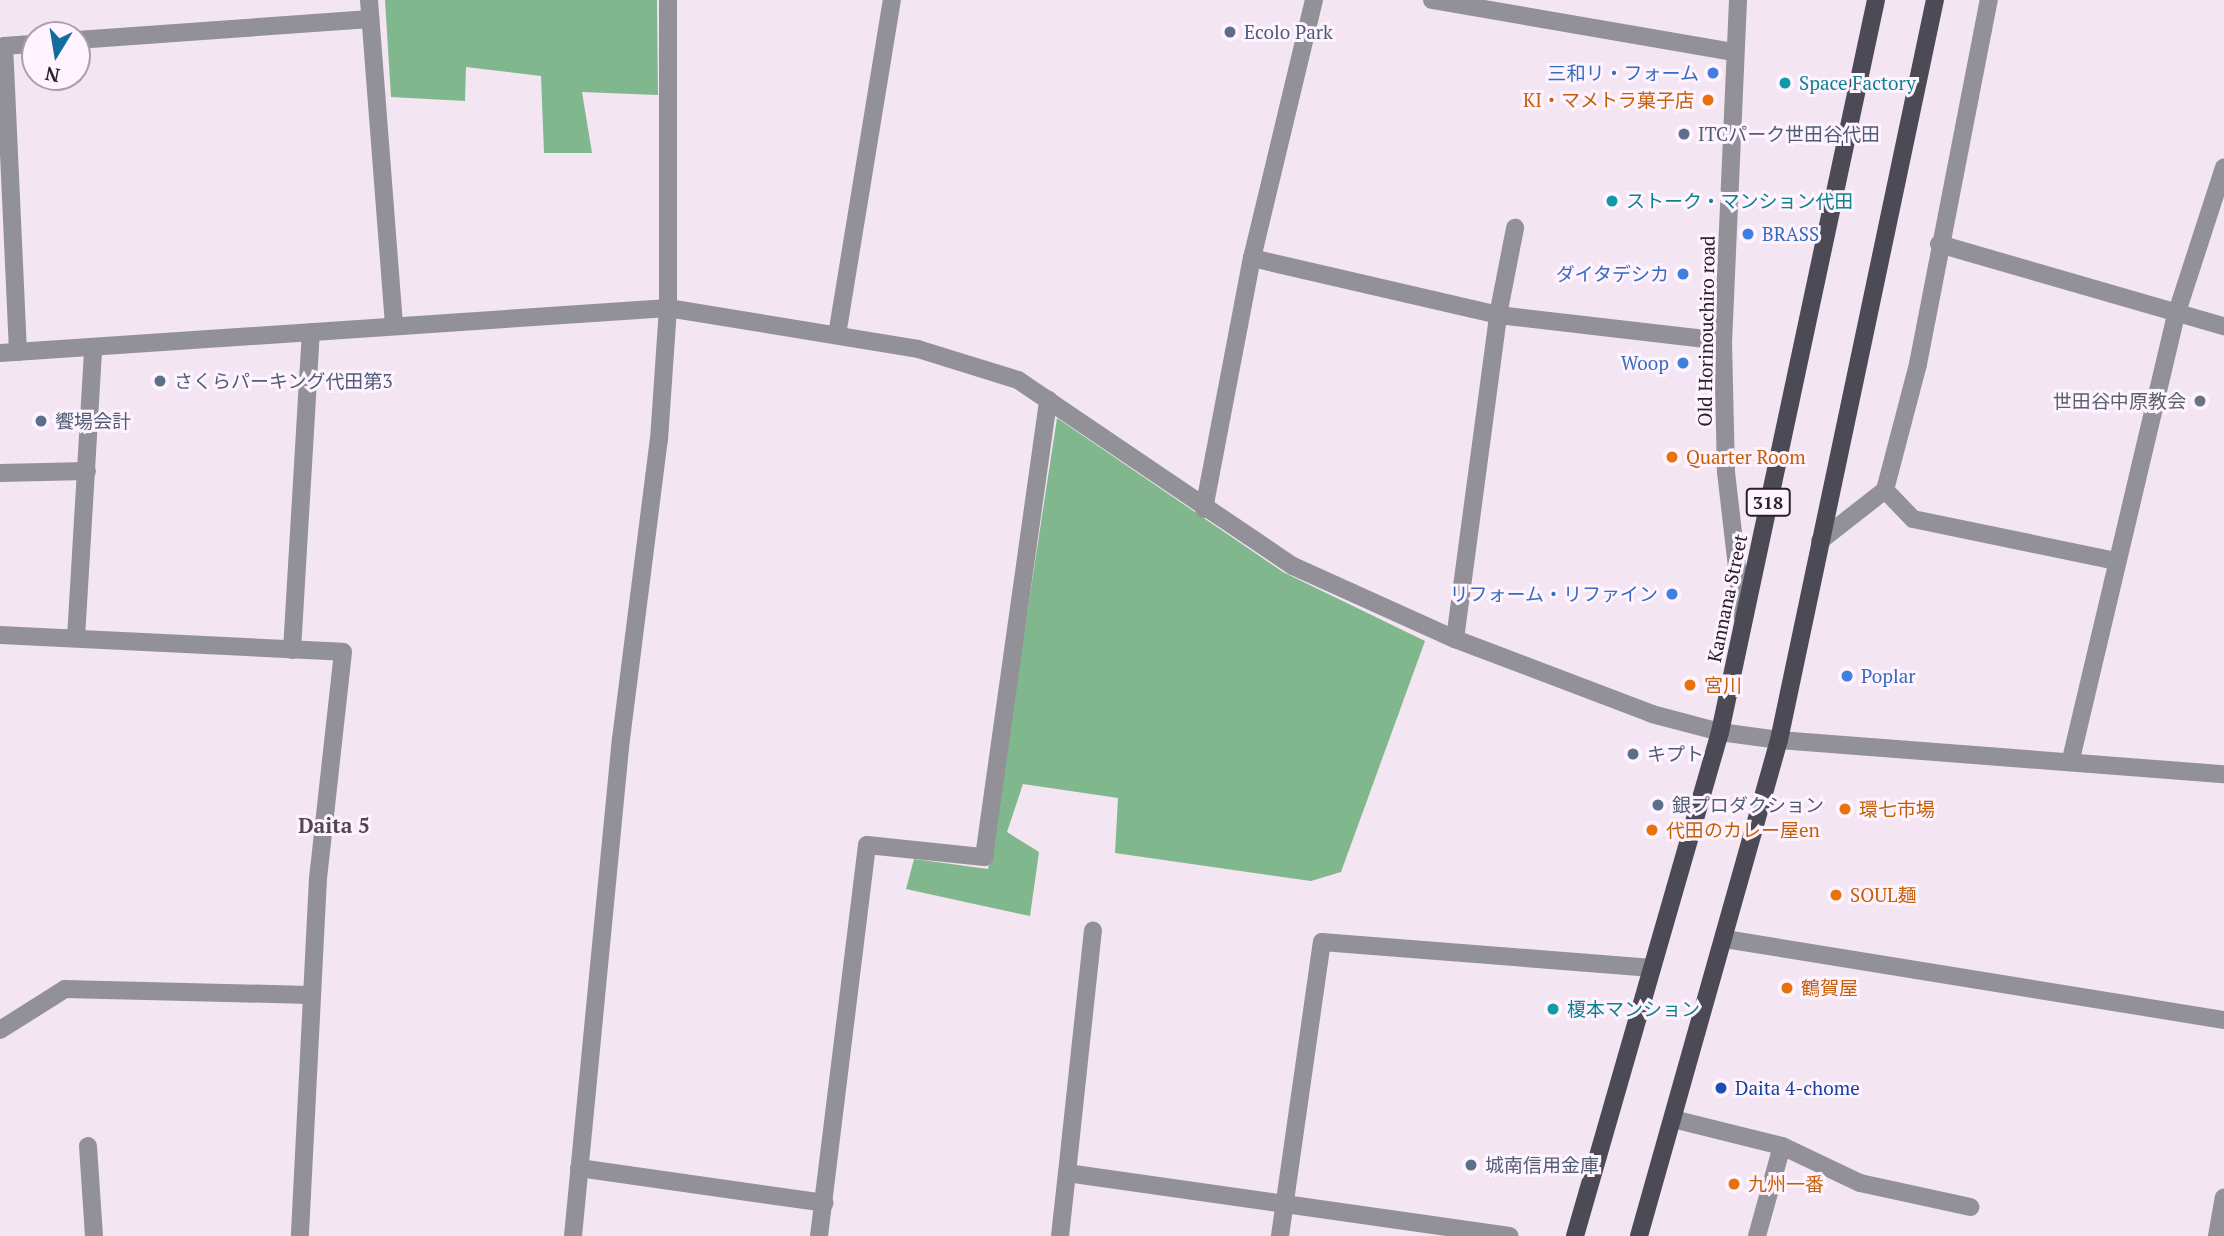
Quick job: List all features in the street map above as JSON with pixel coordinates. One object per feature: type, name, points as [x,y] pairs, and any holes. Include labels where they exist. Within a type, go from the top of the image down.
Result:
[{"type":"main road","name":"Kannana Street","points":[[1575,1236],[1720,732],[1875,0]]},
{"type":"main road","points":[[1639,1236],[1779,740],[1935,0]]},
{"type":"street","points":[[369,0],[394,323]]},
{"type":"street","points":[[573,1236],[621,739],[659,440],[668,308],[668,0]]},
{"type":"street","points":[[837,335],[892,0]]},
{"type":"street","points":[[1204,509],[1252,258],[1314,0]]},
{"type":"street","points":[[1432,0],[1733,52]]},
{"type":"street","name":"Old Horinouchiro road","points":[[1738,0],[1733,52],[1723,341],[1726,472],[1743,620]]},
{"type":"street","points":[[1820,541],[1885,491],[1918,364],[1939,244],[1989,0]]},
{"type":"street","points":[[91,39],[370,19]]},
{"type":"street","points":[[21,45],[4,46],[9,352],[312,333],[394,323],[668,308],[918,349],[1018,380],[1204,509],[1293,565],[1455,639],[1652,714],[1720,732],[1779,740],[2071,759],[2224,774]]},
{"type":"street","points":[[2071,759],[2115,561],[2177,312],[2224,167]]},
{"type":"street","points":[[1455,639],[1498,316],[1515,228]]},
{"type":"street","points":[[1939,244],[2224,326]]},
{"type":"street","points":[[1252,258],[1498,316],[1723,341]]},
{"type":"street","points":[[292,650],[312,333]]},
{"type":"street","points":[[76,638],[93,348]]},
{"type":"street","points":[[819,1236],[867,845],[984,857],[1048,399]]},
{"type":"street","points":[[0,473],[87,471]]},
{"type":"street","points":[[1885,491],[1913,519],[2115,561]]},
{"type":"street","points":[[0,635],[343,652],[309,995],[300,1236]]},
{"type":"street","points":[[1060,1236],[1093,930]]},
{"type":"street","points":[[1725,939],[2224,1020]]},
{"type":"street","points":[[1280,1236],[1322,942],[1652,968]]},
{"type":"street","points":[[0,1030],[65,989],[309,995]]},
{"type":"street","points":[[1672,1119],[1782,1146],[1860,1184],[1970,1207]]},
{"type":"street","points":[[88,1146],[94,1236]]},
{"type":"street","points":[[1757,1236],[1782,1146]]},
{"type":"street","points":[[579,1168],[825,1203]]},
{"type":"street","points":[[1068,1173],[1510,1236]]},
{"type":"street","points":[[2217,1236],[2224,1198]]},
{"type":"green space","points":[[385,0],[657,0],[658,95],[582,92],[592,153],[544,153],[541,76],[466,67],[465,101],[391,97]]},
{"type":"green space","points":[[1057,418],[1283,572],[1425,641],[1341,872],[1311,881],[1115,853],[1118,798],[1023,784],[1007,832],[1039,852],[1030,916],[906,889],[914,859],[988,869]]},
{"type":"place","name":"Ecolo Park","points":[[1230,32]]},
{"type":"place","name":"三和リ・フォーム","points":[[1713,73]]},
{"type":"place","name":"Space Factory","points":[[1785,83]]},
{"type":"place","name":"KI・マメトラ菓子店","points":[[1708,100]]},
{"type":"place","name":"ITCパーク世田谷代田","points":[[1684,134]]},
{"type":"place","name":"ストーク・マンション代田","points":[[1612,201]]},
{"type":"place","name":"BRASS","points":[[1748,234]]},
{"type":"place","name":"ダイタデシカ","points":[[1683,274]]},
{"type":"place","name":"Woop","points":[[1683,363]]},
{"type":"place","name":"さくらパーキング代田第3","points":[[160,381]]},
{"type":"place","name":"世田谷中原教会","points":[[2200,401]]},
{"type":"place","name":"饗場会計","points":[[41,421]]},
{"type":"place","name":"Quarter Room","points":[[1672,457]]},
{"type":"place","name":"リフォーム・リファイン","points":[[1672,594]]},
{"type":"place","name":"Poplar","points":[[1847,676]]},
{"type":"place","name":"宮川","points":[[1690,685]]},
{"type":"place","name":"キプト","points":[[1633,754]]},
{"type":"place","name":"銀プロダクション","points":[[1658,805]]},
{"type":"place","name":"環七市場","points":[[1845,809]]},
{"type":"place","name":"代田のカレー屋en","points":[[1652,830]]},
{"type":"place","name":"SOUL麺","points":[[1836,895]]},
{"type":"place","name":"鶴賀屋","points":[[1787,988]]},
{"type":"place","name":"榎本マンション","points":[[1553,1009]]},
{"type":"place","name":"Daita 4-chome","points":[[1721,1088]]},
{"type":"place","name":"城南信用金庫","points":[[1471,1165]]},
{"type":"place","name":"九州一番","points":[[1734,1184]]},
{"type":"district","name":"Daita 5","points":[[334,825]]}]
